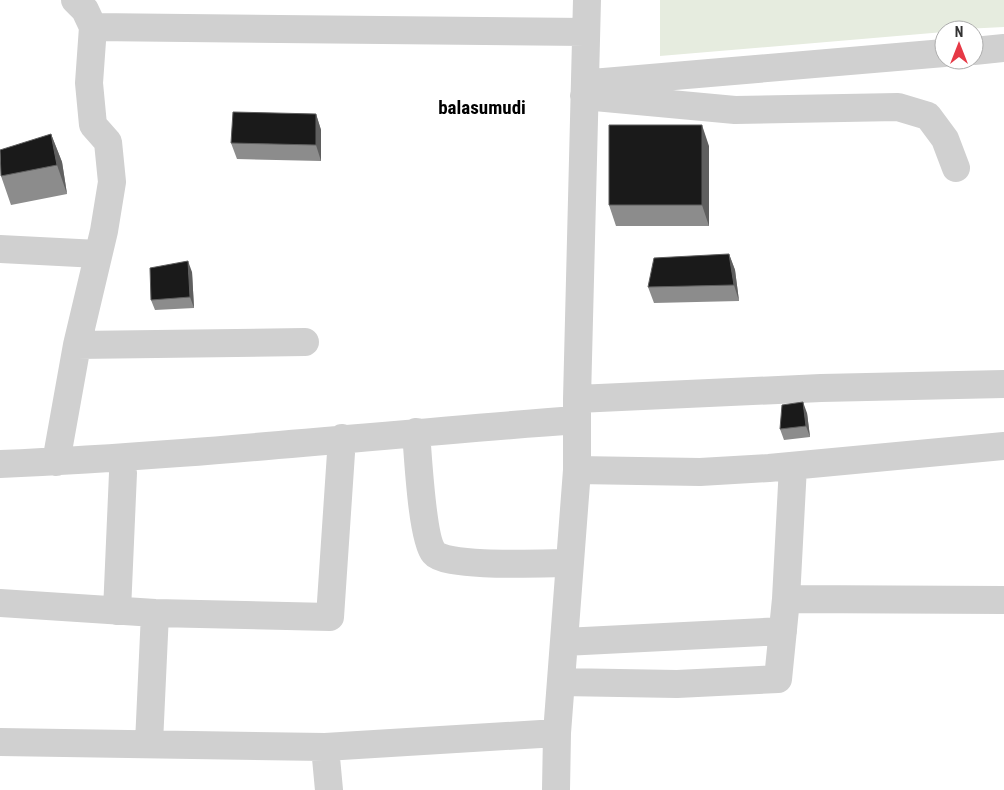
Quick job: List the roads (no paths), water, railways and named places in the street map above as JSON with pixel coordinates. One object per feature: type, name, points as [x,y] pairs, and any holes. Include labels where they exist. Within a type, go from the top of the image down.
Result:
[{"type":"street","points":[[56,462],[77,345],[112,182],[108,142],[93,125],[89,83],[93,26],[85,10],[74,0]]},
{"type":"street","points":[[556,790],[557,733],[577,470],[587,0]]},
{"type":"street","points":[[93,26],[586,32]]},
{"type":"street","points":[[984,50],[1004,48]]},
{"type":"street","points":[[584,90],[934,54]]},
{"type":"street","points":[[584,90],[735,110],[898,107],[928,116],[945,139],[956,168]]},
{"type":"street","points":[[0,249],[98,254]]},
{"type":"street","points":[[77,345],[305,342]]},
{"type":"street","points":[[0,464],[56,462],[416,432],[577,409],[821,388],[1004,384]]},
{"type":"street","points":[[416,432],[425,527],[432,551],[439,558],[463,563],[570,563]]},
{"type":"street","points":[[0,603],[155,613],[330,617],[342,438]]},
{"type":"street","points":[[577,470],[700,472],[792,466],[1004,446]]},
{"type":"street","points":[[561,682],[677,684],[778,679],[786,599],[792,466]]},
{"type":"street","points":[[117,611],[123,473]]},
{"type":"street","points":[[786,599],[1004,600]]},
{"type":"street","points":[[149,743],[155,613]]},
{"type":"street","points":[[564,642],[783,631]]},
{"type":"street","points":[[0,742],[325,747],[557,733]]},
{"type":"street","points":[[325,747],[329,790]]},
{"type":"district","name":"balasumudi","points":[[482,107]]}]
